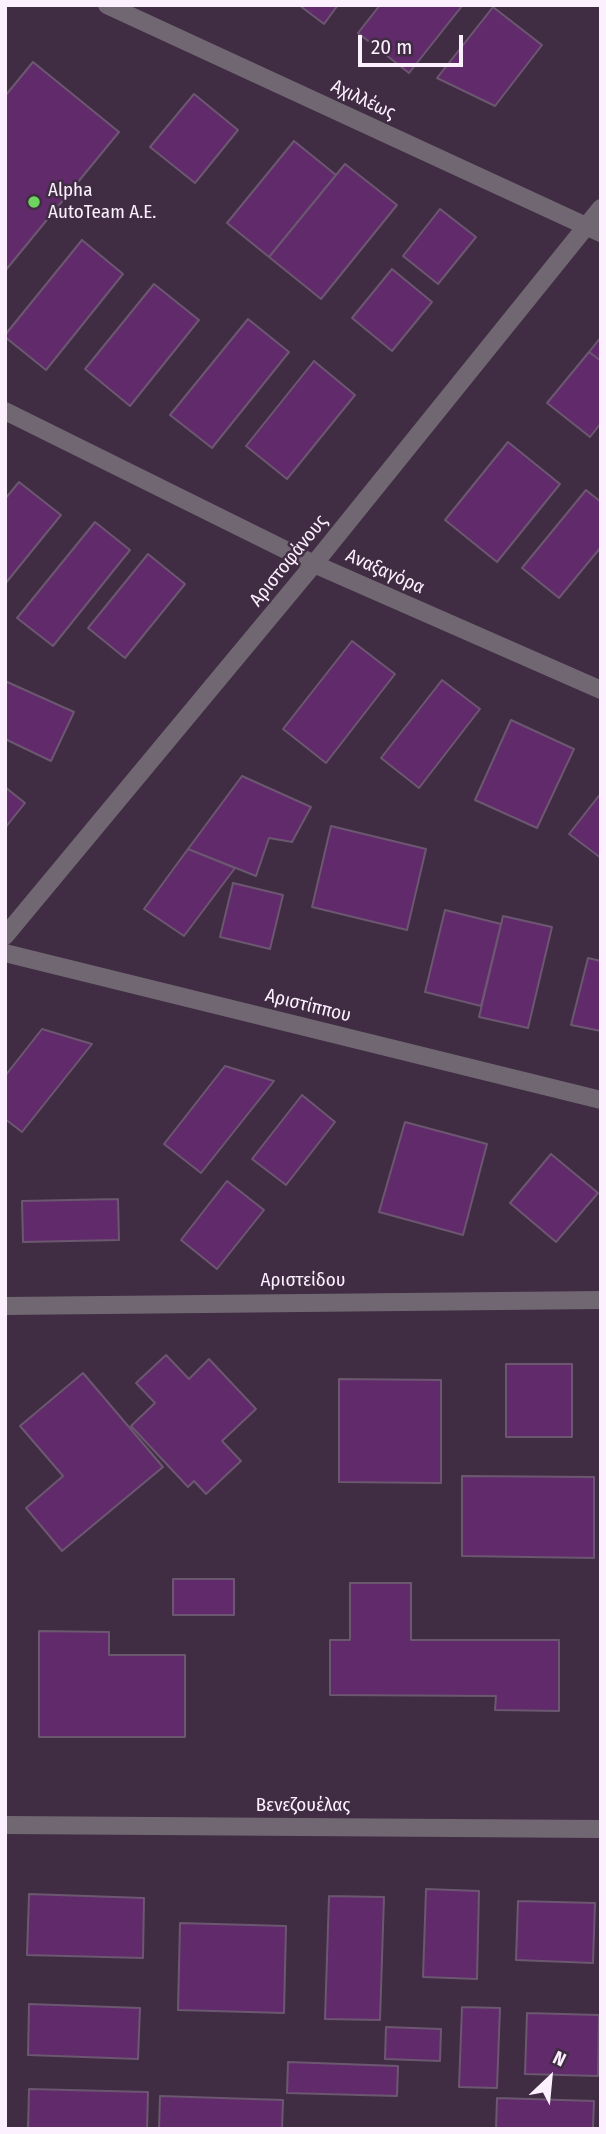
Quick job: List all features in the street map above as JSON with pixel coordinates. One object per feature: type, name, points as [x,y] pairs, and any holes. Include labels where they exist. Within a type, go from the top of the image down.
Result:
[{"type":"street","name":"Αχιλλέως","points":[[107,5],[593,229]]},
{"type":"street","name":"Αριστοφάνους","points":[[5,936],[593,229],[601,208]]},
{"type":"street","name":"Αναξαγόρα","points":[[5,411],[314,564],[601,690]]},
{"type":"street","name":"Αριστίππου","points":[[5,953],[601,1100]]},
{"type":"street","name":"Αριστείδου","points":[[5,1306],[601,1300]]},
{"type":"street","name":"Βενεζουέλας","points":[[5,1825],[601,1829]]},
{"type":"building","points":[[299,5],[338,5],[324,24]]},
{"type":"building","points":[[380,5],[462,6],[409,73],[358,33]]},
{"type":"building","points":[[493,7],[542,45],[495,106],[437,78]]},
{"type":"building","name":"Alpha AutoTeam Α.Ε.","points":[[33,62],[119,132],[5,271],[5,96]]},
{"type":"building","points":[[194,94],[238,130],[195,183],[150,147]]},
{"type":"building","points":[[294,141],[336,175],[269,257],[227,223]]},
{"type":"building","points":[[345,164],[397,205],[321,299],[269,257]]},
{"type":"building","points":[[440,209],[476,237],[438,284],[403,256]]},
{"type":"building","points":[[82,240],[123,274],[46,370],[5,335]]},
{"type":"building","points":[[392,269],[432,302],[392,351],[352,318]]},
{"type":"building","points":[[154,284],[199,320],[130,406],[85,369]]},
{"type":"building","points":[[248,319],[289,352],[212,448],[170,415]]},
{"type":"building","points":[[601,337],[601,361],[589,352]]},
{"type":"building","points":[[589,352],[601,361],[601,423],[590,437],[547,403]]},
{"type":"building","points":[[314,361],[355,395],[287,479],[246,446]]},
{"type":"building","points":[[508,442],[560,484],[497,562],[445,520]]},
{"type":"building","points":[[19,482],[61,515],[5,584],[5,499]]},
{"type":"building","points":[[586,490],[601,502],[601,547],[559,598],[522,568]]},
{"type":"building","points":[[95,522],[130,550],[53,646],[17,618]]},
{"type":"building","points":[[148,554],[185,584],[125,658],[88,628]]},
{"type":"building","points":[[352,641],[395,674],[326,763],[283,729]]},
{"type":"building","points":[[442,680],[480,709],[419,788],[381,758]]},
{"type":"building","points":[[5,681],[74,712],[51,761],[5,739]]},
{"type":"building","points":[[511,720],[574,749],[537,828],[475,800]]},
{"type":"building","points":[[242,776],[311,807],[292,842],[269,838],[256,876],[188,849]]},
{"type":"building","points":[[5,787],[25,803],[5,828]]},
{"type":"building","points":[[601,793],[601,858],[569,834]]},
{"type":"building","points":[[331,826],[426,849],[407,930],[312,907]]},
{"type":"building","points":[[188,849],[235,868],[184,936],[144,909]]},
{"type":"building","points":[[233,883],[283,895],[270,949],[220,937]]},
{"type":"building","points":[[445,910],[501,924],[481,1006],[425,992]]},
{"type":"building","points":[[503,916],[552,927],[528,1028],[479,1017]]},
{"type":"building","points":[[588,958],[601,961],[601,1031],[571,1025]]},
{"type":"building","points":[[42,1029],[92,1044],[22,1132],[5,1119],[5,1076]]},
{"type":"building","points":[[225,1066],[274,1081],[201,1173],[164,1144]]},
{"type":"building","points":[[302,1095],[335,1122],[286,1185],[252,1159]]},
{"type":"building","points":[[405,1122],[487,1144],[463,1235],[379,1212]]},
{"type":"building","points":[[551,1154],[598,1193],[556,1242],[510,1203]]},
{"type":"building","points":[[227,1181],[264,1210],[217,1269],[181,1240]]},
{"type":"building","points":[[118,1199],[119,1240],[23,1242],[22,1201]]},
{"type":"building","points":[[166,1355],[189,1379],[209,1359],[256,1409],[222,1441],[241,1461],[206,1494],[194,1481],[188,1487],[131,1426],[155,1403],[136,1383]]},
{"type":"building","points":[[506,1364],[572,1364],[572,1437],[506,1437]]},
{"type":"building","points":[[83,1373],[163,1467],[62,1551],[26,1508],[63,1476],[20,1426]]},
{"type":"building","points":[[339,1379],[441,1380],[441,1483],[339,1482]]},
{"type":"building","points":[[462,1476],[594,1477],[594,1558],[462,1556]]},
{"type":"building","points":[[173,1579],[234,1579],[234,1615],[173,1615]]},
{"type":"building","points":[[350,1583],[411,1583],[411,1640],[559,1640],[559,1711],[495,1710],[496,1696],[330,1695],[330,1640],[350,1640]]},
{"type":"building","points":[[39,1631],[109,1632],[109,1655],[185,1655],[185,1737],[39,1737]]},
{"type":"building","points":[[426,1889],[479,1891],[477,1979],[423,1977]]},
{"type":"building","points":[[29,1894],[144,1898],[143,1958],[27,1955]]},
{"type":"building","points":[[329,1896],[384,1897],[380,2020],[325,2019]]},
{"type":"building","points":[[518,1901],[595,1903],[593,1963],[516,1960]]},
{"type":"building","points":[[180,1923],[286,1926],[284,2013],[178,2010]]},
{"type":"building","points":[[29,2004],[140,2008],[138,2059],[28,2055]]},
{"type":"building","points":[[462,2007],[500,2008],[497,2088],[459,2087]]},
{"type":"building","points":[[527,2013],[599,2015],[598,2076],[525,2074]]},
{"type":"building","points":[[386,2027],[441,2029],[440,2061],[385,2059]]},
{"type":"building","points":[[288,2062],[398,2066],[397,2096],[287,2093]]},
{"type":"building","points":[[29,2089],[148,2092],[147,2129],[28,2129]]},
{"type":"building","points":[[160,2096],[283,2100],[282,2129],[159,2129]]},
{"type":"building","points":[[497,2098],[594,2101],[593,2129],[496,2129]]},
{"type":"place","name":"Alpha AutoTeam Α.Ε.","points":[[34,202]]}]
